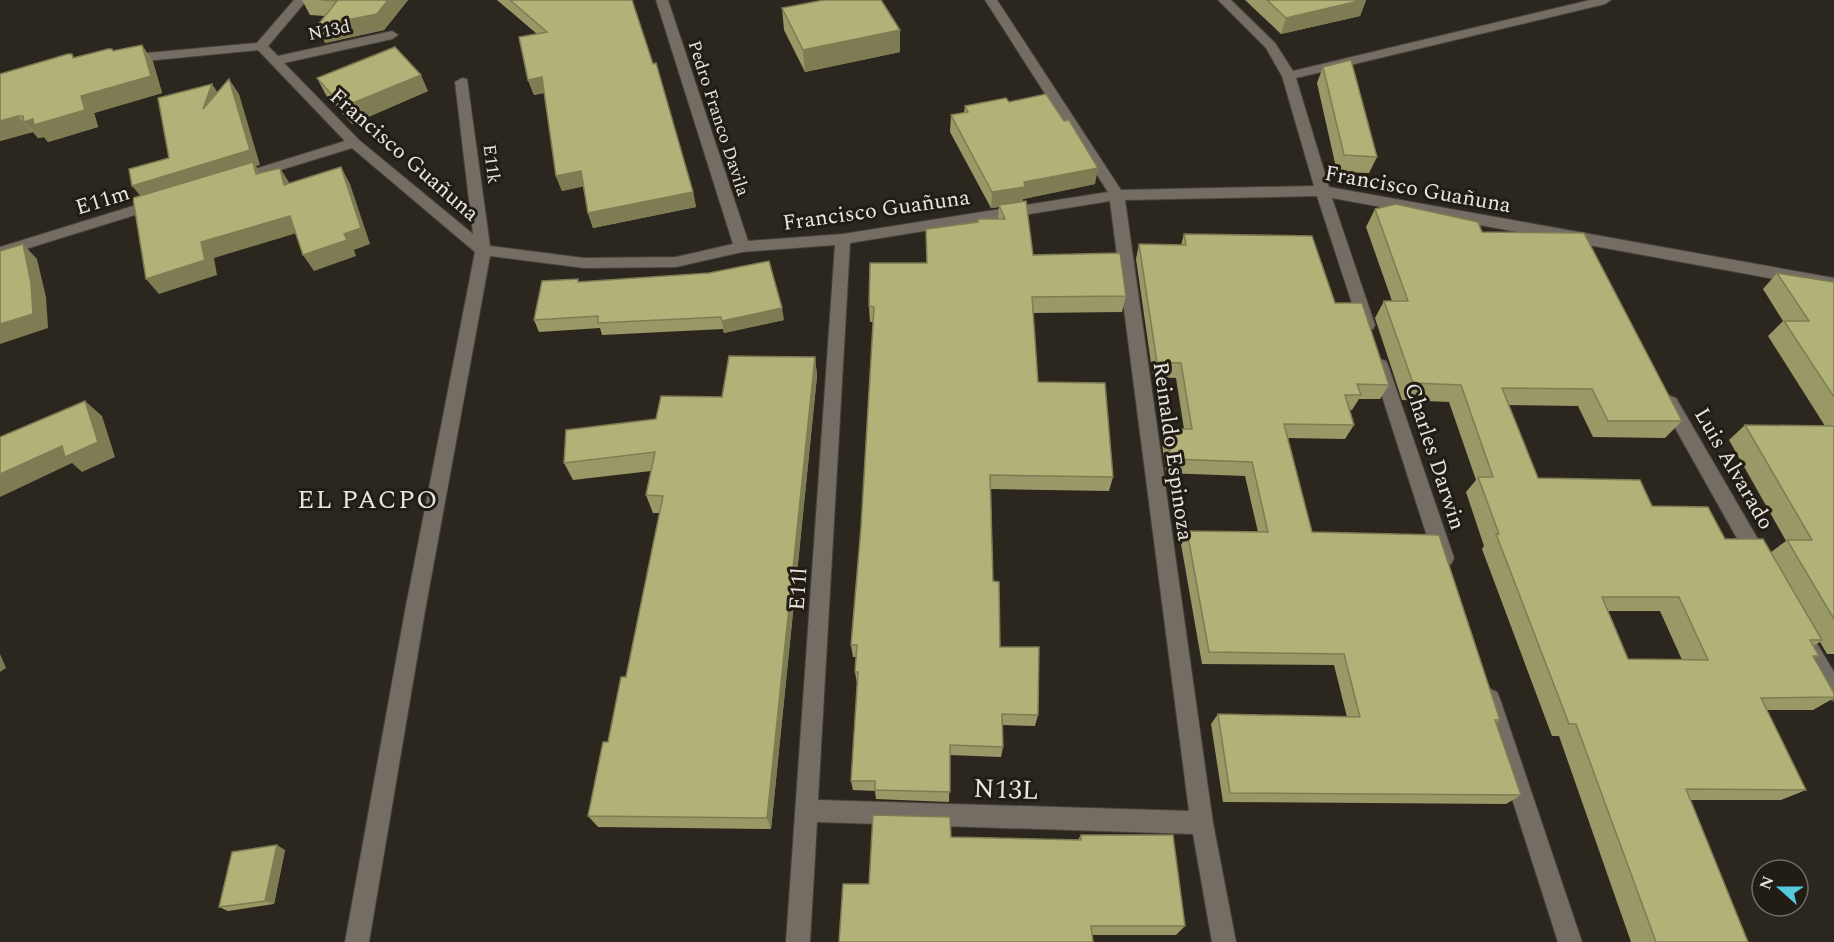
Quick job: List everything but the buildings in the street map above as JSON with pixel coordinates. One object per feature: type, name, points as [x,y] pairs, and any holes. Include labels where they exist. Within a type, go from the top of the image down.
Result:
[{"type":"street","points":[[110,61],[261,46],[301,0]]},
{"type":"street","name":"Pedro Franco Davila","points":[[662,0],[742,247]]},
{"type":"street","name":"Reinaldo Espinoza","points":[[991,0],[1117,195],[1202,823],[1224,942]]},
{"type":"street","name":"Charles Darwin","points":[[1224,0],[1270,46],[1289,76],[1323,191],[1450,578]]},
{"type":"street","points":[[1289,76],[1605,0]]},
{"type":"street","name":"N13d","points":[[274,61],[392,35]]},
{"type":"street","name":"Francisco Guañuna","points":[[261,46],[354,143],[483,250],[584,263],[676,262],[742,247],[843,239],[1117,195],[1323,191],[1834,284]]},
{"type":"street","name":"E11k","points":[[357,942],[415,611],[483,250],[462,82]]},
{"type":"street","points":[[217,186],[354,143]]},
{"type":"street","name":"E11m","points":[[0,252],[171,200]]},
{"type":"street","points":[[1576,237],[1587,258]]},
{"type":"street","name":"E11l","points":[[798,942],[843,239]]},
{"type":"street","name":"Luis Alvarado","points":[[1664,392],[1769,578]]},
{"type":"street","points":[[1793,619],[1834,691]]},
{"type":"street","points":[[1484,680],[1570,942]]},
{"type":"street","name":"N13L","points":[[807,811],[1202,823]]},
{"type":"district","name":"EL PACPO","points":[[368,499]]}]
